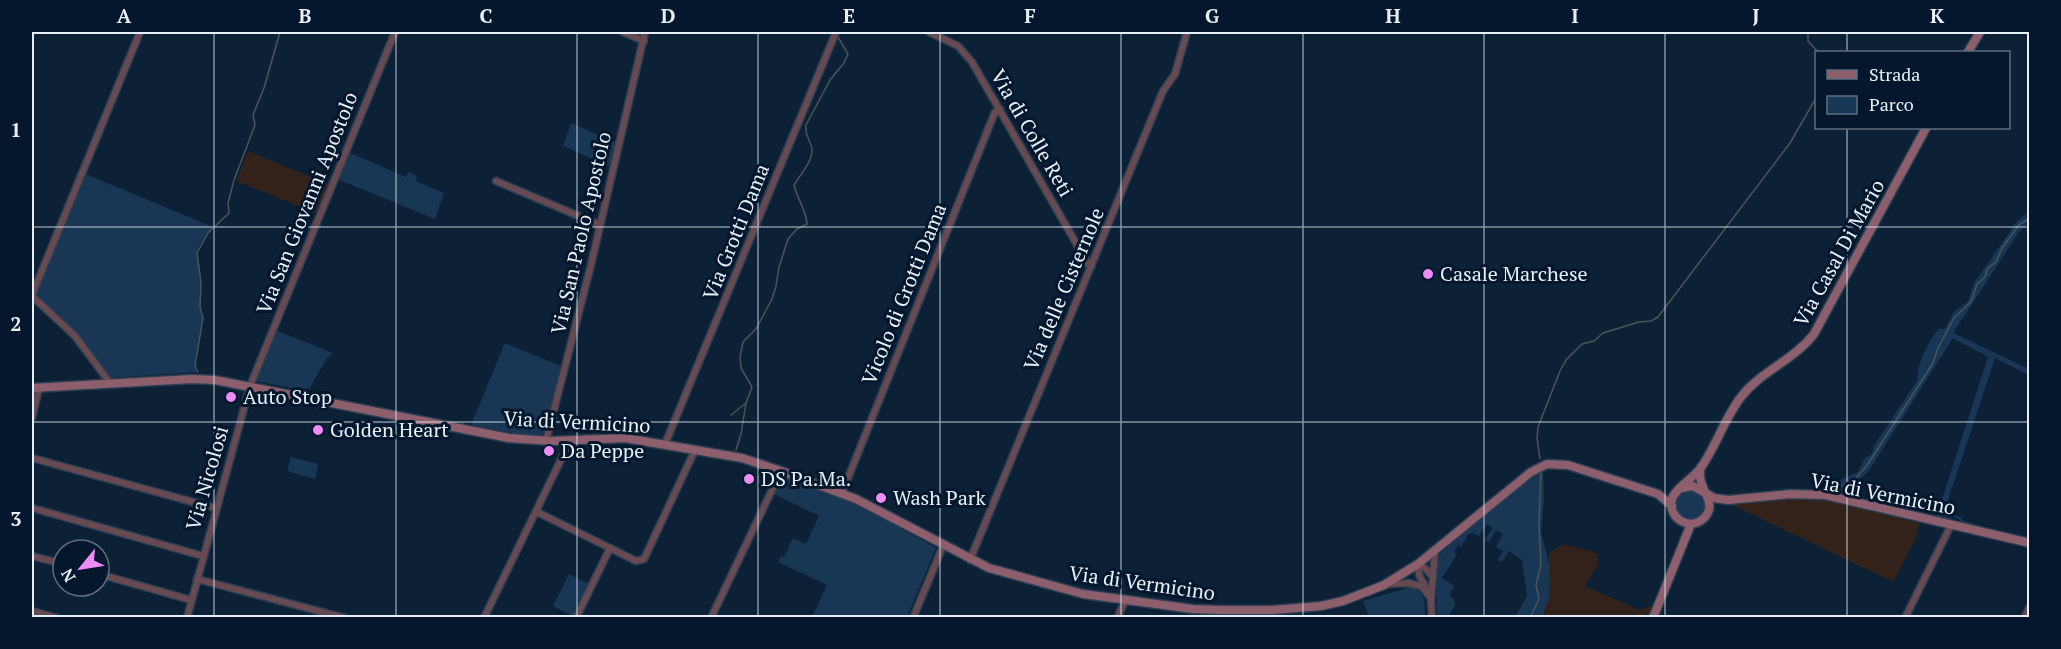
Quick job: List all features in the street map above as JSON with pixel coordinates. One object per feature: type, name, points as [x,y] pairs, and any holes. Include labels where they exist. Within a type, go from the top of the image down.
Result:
[{"type":"main road","points":[[1969,51],[1980,32]]},
{"type":"main road","name":"Via Casal Di Mario","points":[[1682,488],[1701,467],[1743,394],[1760,378],[1802,347],[1817,330],[1925,129]]},
{"type":"main road","name":"Via di Vermicino","points":[[35,388],[218,380],[509,438],[546,441],[620,438],[665,444],[748,460],[842,493],[989,568],[1072,592],[1201,610],[1278,610],[1331,604],[1387,584],[1418,564],[1522,478],[1544,465],[1553,463],[1570,465],[1658,494],[1671,506]]},
{"type":"main road","points":[[1701,467],[1699,480],[1710,503],[1707,515]]},
{"type":"main road","points":[[1658,494],[1694,486],[1704,492]]},
{"type":"main road","points":[[1682,488],[1674,495],[1671,506],[1680,521],[1691,524],[1702,520],[1718,505],[1728,500]]},
{"type":"main road","name":"Via di Vermicino","points":[[1704,492],[1714,498],[1728,500],[1782,495],[1820,495],[2030,543]]},
{"type":"main road","points":[[1653,618],[1691,524]]},
{"type":"street","points":[[110,383],[75,336],[32,295],[140,32]]},
{"type":"street","name":"Via San Giovanni Apostolo","points":[[250,386],[395,32]]},
{"type":"street","points":[[623,32],[644,40]]},
{"type":"street","name":"Via San Paolo Apostolo","points":[[546,441],[645,32]]},
{"type":"street","name":"Via Grotti Dama","points":[[665,444],[836,32]]},
{"type":"street","name":"Via di Colle Reti","points":[[929,32],[955,44],[967,55],[1091,267]]},
{"type":"street","name":"Via delle Cisternole","points":[[970,560],[1163,91],[1174,74],[1187,32]]},
{"type":"street","name":"Vicolo di Grotti Dama","points":[[842,493],[995,112],[1000,109]]},
{"type":"street","points":[[496,181],[600,225]]},
{"type":"street","name":"Via Nicolosi","points":[[187,618],[215,508],[250,386]]},
{"type":"street","points":[[32,418],[35,388]]},
{"type":"street","points":[[484,618],[570,441]]},
{"type":"street","points":[[537,512],[636,561],[644,559],[695,450]]},
{"type":"street","points":[[32,458],[215,508]]},
{"type":"street","points":[[711,618],[781,471]]},
{"type":"street","points":[[32,508],[203,556]]},
{"type":"street","points":[[1905,618],[1951,525]]},
{"type":"street","points":[[913,618],[944,546]]},
{"type":"street","points":[[576,618],[610,548]]},
{"type":"street","points":[[1432,618],[1432,577],[1435,550]]},
{"type":"street","points":[[32,556],[51,561]]},
{"type":"street","points":[[1418,564],[1432,577]]},
{"type":"street","points":[[1418,564],[1419,574],[1431,600]]},
{"type":"street","points":[[111,577],[191,600]]},
{"type":"street","points":[[197,579],[345,618]]},
{"type":"street","points":[[1387,584],[1412,584],[1423,587],[1427,591]]},
{"type":"street","points":[[1117,618],[1126,600]]},
{"type":"street","points":[[2024,618],[2030,606]]},
{"type":"street","points":[[32,611],[57,618]]},
{"type":"shaded area","points":[[248,151],[330,185],[319,214],[236,181]]},
{"type":"shaded area","points":[[1793,497],[1820,498],[1919,523],[1916,538],[1893,582],[1730,504]]},
{"type":"shaded area","points":[[1562,544],[1597,553],[1599,563],[1585,586],[1640,610],[1655,604],[1649,617],[1542,618],[1549,598],[1549,554]]},
{"type":"green space","points":[[571,123],[617,143],[611,167],[563,146]]},
{"type":"green space","points":[[348,152],[406,177],[408,172],[417,176],[416,181],[444,193],[435,219],[337,179]]},
{"type":"green space","points":[[83,173],[213,227],[199,246],[197,253],[201,282],[200,307],[203,318],[195,365],[198,372],[109,378],[75,333],[33,295]]},
{"type":"green space","points":[[2029,212],[2029,222],[2019,232],[1953,333],[2029,369],[2029,375],[1995,358],[1944,512],[2025,540],[1959,523],[1960,520],[1953,516],[1949,521],[1936,518],[1988,357],[1953,338],[1868,472],[1841,495],[1820,489],[1858,472],[1864,459],[1872,454],[1874,446],[1918,379],[1921,361],[1931,338],[1939,329],[1945,329],[1954,312],[1968,301],[1974,283],[2014,224]]},
{"type":"green space","points":[[275,330],[333,353],[327,358],[308,391],[256,381]]},
{"type":"green space","points":[[505,343],[563,367],[550,424],[539,438],[471,425]]},
{"type":"green space","points":[[291,457],[318,464],[315,479],[287,471]]},
{"type":"green space","points":[[1543,471],[1544,497],[1541,532],[1550,568],[1549,598],[1542,617],[1515,617],[1527,596],[1522,560],[1509,551],[1502,562],[1498,560],[1503,551],[1496,547],[1503,534],[1496,530],[1489,542],[1485,540],[1493,528],[1487,524],[1479,536],[1469,533],[1461,547],[1458,545],[1454,552],[1457,554],[1442,578],[1454,586],[1449,595],[1454,599],[1455,605],[1448,617],[1437,618],[1436,565],[1440,554],[1522,481]]},
{"type":"green space","points":[[783,476],[852,501],[936,548],[907,617],[812,617],[827,585],[778,562],[781,556],[784,557],[793,538],[806,544],[819,516],[772,493]]},
{"type":"green space","points":[[1690,490],[1701,494],[1705,505],[1701,516],[1690,520],[1679,516],[1675,505],[1679,494]]},
{"type":"green space","points":[[569,574],[589,584],[573,616],[553,606]]},
{"type":"green space","points":[[1411,587],[1422,595],[1425,603],[1425,617],[1367,617],[1369,616],[1363,601]]},
{"type":"waterway","points":[[198,372],[195,366],[203,318],[200,307],[201,282],[197,253],[208,233],[229,213],[228,203],[234,180],[255,125],[253,115],[264,88],[280,32]]},
{"type":"waterway","points":[[1808,32],[1808,41],[1817,51]]},
{"type":"waterway","points":[[736,450],[746,403],[752,387],[741,368],[740,357],[743,342],[756,329],[772,299],[788,239],[797,229],[807,224],[794,185],[812,154],[806,125],[830,80],[844,63],[848,54],[838,37]]},
{"type":"waterway","points":[[1540,459],[1538,427],[1566,360],[1582,344],[1594,341],[1603,333],[1639,322],[1651,321],[1658,317],[1790,143],[1815,100]]},
{"type":"waterway","points":[[1831,492],[1857,477],[1868,464],[1933,363],[1938,348],[1954,318],[1971,302],[1977,284],[1985,277],[1987,269],[1996,262],[2002,248],[2019,225],[2030,218]]},
{"type":"waterway","points":[[731,415],[746,403]]},
{"type":"waterway","points":[[1530,618],[1539,599],[1536,585],[1541,564],[1539,524],[1541,472]]},
{"type":"place","name":"Casale Marchese","points":[[1428,274]]},
{"type":"place","name":"Auto Stop","points":[[231,397]]},
{"type":"place","name":"Golden Heart","points":[[318,430]]},
{"type":"place","name":"Da Peppe","points":[[549,451]]},
{"type":"place","name":"DS Pa.Ma.","points":[[749,479]]},
{"type":"place","name":"Wash Park","points":[[881,498]]}]
